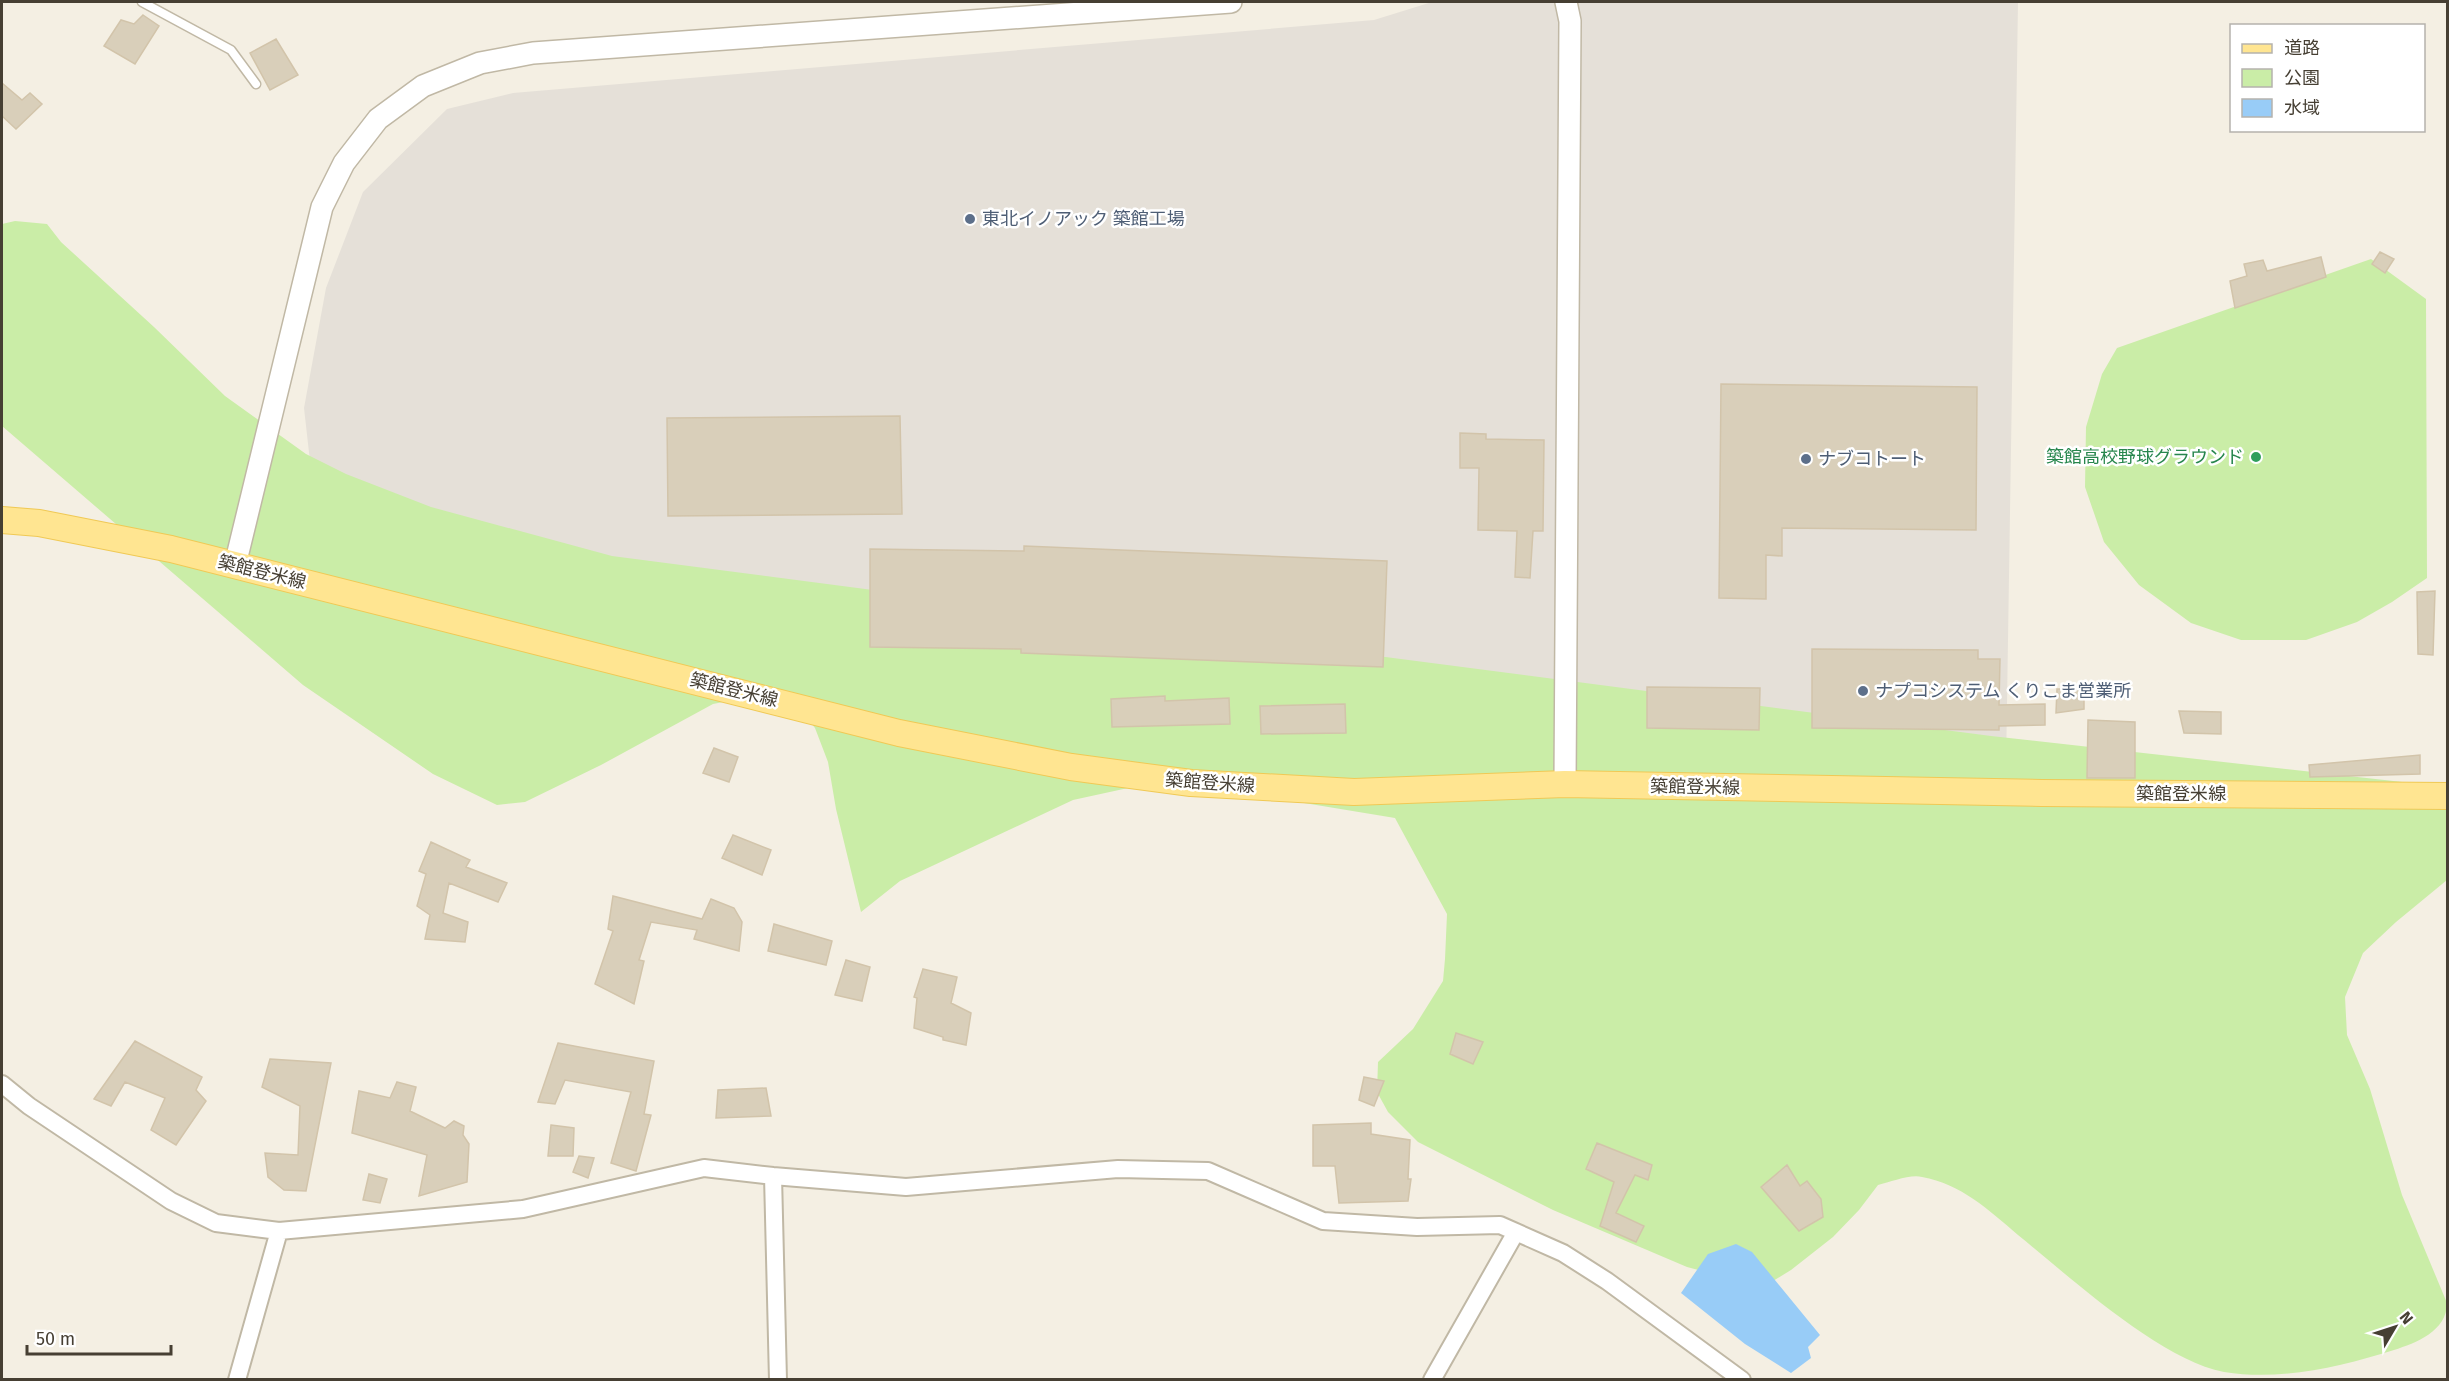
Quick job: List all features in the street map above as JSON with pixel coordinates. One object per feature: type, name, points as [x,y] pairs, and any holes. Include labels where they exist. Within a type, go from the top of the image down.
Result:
[{"type":"main road","name":"築館登米線","points":[[2,520],[39,523],[171,549],[899,732],[1071,767],[1191,783],[1354,792],[1565,784],[2042,793],[2448,796]]},
{"type":"street","points":[[235,565],[322,207],[344,163],[378,119],[423,86],[480,63],[533,53],[1231,2]]},
{"type":"street","points":[[1565,784],[1570,32],[1566,2]]},
{"type":"street","points":[[2,1083],[29,1106],[171,1201],[216,1223],[279,1231],[523,1209],[704,1168],[906,1187],[1118,1169],[1208,1171],[1323,1221],[1417,1227],[1500,1225],[1563,1252],[1742,1380]]},
{"type":"street","points":[[773,1176],[778,1380]]},
{"type":"street","points":[[237,1380],[279,1231]]},
{"type":"street","points":[[1432,1380],[1516,1232]]},
{"type":"lane","points":[[142,2],[231,50],[256,84]]},
{"type":"shaded area","points":[[1432,2],[2018,2],[2006,768],[320,550],[304,408],[326,288],[363,192],[447,109],[513,93],[1374,20]]},
{"type":"green space","points":[[15,221],[47,224],[61,242],[225,396],[306,454],[346,474],[431,507],[612,556],[1991,736],[2447,787],[2447,880],[2363,953],[2345,997],[2347,1035],[2370,1089],[2402,1195],[2447,1303],[2446,1313],[2436,1328],[2412,1344],[2353,1362],[2310,1371],[2267,1375],[2224,1372],[2199,1364],[2144,1334],[2089,1294],[1974,1199],[1936,1180],[1917,1176],[1878,1185],[1859,1210],[1833,1237],[1791,1270],[1768,1284],[1736,1280],[1687,1267],[1553,1210],[1418,1142],[1388,1112],[1377,1092],[1378,1062],[1413,1029],[1443,981],[1445,959],[1447,914],[1395,818],[1174,778],[1073,800],[900,881],[861,912],[836,809],[828,762],[815,728],[798,707],[759,695],[713,704],[601,765],[525,802],[497,805],[433,774],[303,685],[2,426],[2,224]]},
{"type":"green space","name":"築館高校野球グラウンド","points":[[2371,259],[2426,299],[2427,578],[2357,622],[2306,640],[2241,640],[2191,623],[2139,585],[2104,542],[2085,487],[2086,427],[2102,374],[2117,348]]},
{"type":"water","points":[[1736,1244],[1752,1252],[1820,1335],[1808,1347],[1811,1358],[1791,1373],[1745,1344],[1681,1293],[1708,1254]]},
{"type":"building","points":[[143,15],[159,26],[135,64],[104,46],[121,20],[134,24]]},
{"type":"building","points":[[276,39],[298,75],[270,90],[250,53]]},
{"type":"building","points":[[2,83],[22,100],[30,93],[42,104],[16,129],[2,116]]},
{"type":"building","points":[[2380,252],[2394,259],[2385,273],[2372,264]]},
{"type":"building","points":[[2321,257],[2326,277],[2235,308],[2230,281],[2247,276],[2244,264],[2263,260],[2267,271]]},
{"type":"building","points":[[1721,384],[1977,387],[1976,530],[1782,528],[1782,556],[1766,555],[1766,599],[1719,598]]},
{"type":"building","points":[[900,416],[902,514],[668,516],[667,418]]},
{"type":"building","points":[[1460,433],[1486,434],[1486,439],[1544,440],[1543,531],[1533,531],[1530,578],[1515,577],[1517,531],[1478,530],[1479,468],[1460,468]]},
{"type":"building","points":[[1024,546],[1387,561],[1383,667],[1021,653],[1021,649],[870,647],[870,549],[1024,551]]},
{"type":"building","points":[[2435,591],[2433,655],[2418,654],[2417,592]]},
{"type":"building","points":[[1812,649],[1978,650],[1978,659],[2000,659],[1999,705],[2045,704],[2045,725],[1999,726],[1999,730],[1812,728]]},
{"type":"building","points":[[1647,687],[1760,688],[1759,730],[1647,728]]},
{"type":"building","points":[[2057,689],[2084,689],[2084,709],[2056,713]]},
{"type":"building","points":[[1165,696],[1165,701],[1229,698],[1230,724],[1112,727],[1111,699]]},
{"type":"building","points":[[1345,704],[1346,733],[1261,734],[1260,706]]},
{"type":"building","points":[[2179,711],[2221,712],[2221,734],[2184,733]]},
{"type":"building","points":[[2088,720],[2135,722],[2135,778],[2087,778]]},
{"type":"building","points":[[714,748],[738,757],[729,782],[703,773]]},
{"type":"building","points":[[2420,755],[2420,774],[2310,777],[2309,765]]},
{"type":"building","points":[[733,835],[771,850],[762,875],[722,858]]},
{"type":"building","points":[[431,842],[470,860],[466,867],[507,883],[498,902],[449,883],[443,913],[468,922],[465,942],[425,939],[430,915],[417,906],[426,874],[419,871]]},
{"type":"building","points":[[613,896],[702,919],[711,899],[734,908],[742,922],[739,951],[694,939],[697,930],[651,922],[639,960],[644,961],[634,1004],[595,984],[613,931],[608,929]]},
{"type":"building","points":[[774,924],[832,941],[826,965],[768,951]]},
{"type":"building","points":[[846,960],[870,967],[862,1001],[835,995]]},
{"type":"building","points":[[923,969],[957,977],[951,1003],[971,1013],[966,1045],[943,1040],[943,1037],[914,1028],[917,998],[914,997]]},
{"type":"building","points":[[1456,1033],[1483,1042],[1473,1064],[1450,1054]]},
{"type":"building","points":[[135,1041],[202,1077],[196,1090],[206,1101],[176,1145],[151,1130],[165,1098],[125,1082],[111,1106],[94,1099]]},
{"type":"building","points":[[558,1043],[654,1061],[644,1114],[651,1115],[636,1171],[611,1163],[631,1092],[565,1080],[555,1104],[538,1102]]},
{"type":"building","points":[[270,1059],[331,1063],[306,1191],[284,1190],[268,1177],[265,1153],[298,1155],[300,1106],[262,1087]]},
{"type":"building","points":[[1364,1077],[1384,1081],[1374,1106],[1359,1100]]},
{"type":"building","points":[[397,1082],[416,1087],[410,1111],[445,1128],[454,1121],[464,1126],[463,1135],[469,1144],[467,1182],[419,1196],[427,1155],[352,1133],[359,1091],[390,1098]]},
{"type":"building","points":[[766,1088],[771,1116],[716,1118],[718,1090]]},
{"type":"building","points":[[1371,1123],[1371,1134],[1410,1140],[1408,1179],[1411,1179],[1408,1201],[1339,1203],[1335,1166],[1313,1166],[1313,1125]]},
{"type":"building","points":[[551,1125],[574,1128],[573,1156],[548,1156]]},
{"type":"building","points":[[1597,1143],[1652,1165],[1648,1180],[1635,1175],[1616,1213],[1644,1226],[1636,1242],[1600,1226],[1614,1182],[1586,1169]]},
{"type":"building","points":[[579,1156],[594,1158],[588,1178],[573,1172]]},
{"type":"building","points":[[1787,1165],[1800,1186],[1807,1181],[1821,1199],[1823,1217],[1799,1231],[1761,1187]]},
{"type":"building","points":[[369,1174],[387,1179],[380,1203],[363,1200]]},
{"type":"place","name":"東北イノアック 築館工場","points":[[970,219]]},
{"type":"place","name":"築館高校野球グラウンド","points":[[2256,457]]},
{"type":"place","name":"ナブコトート","points":[[1806,459]]},
{"type":"place","name":"ナプコシステム くりこま営業所","points":[[1863,691]]}]
